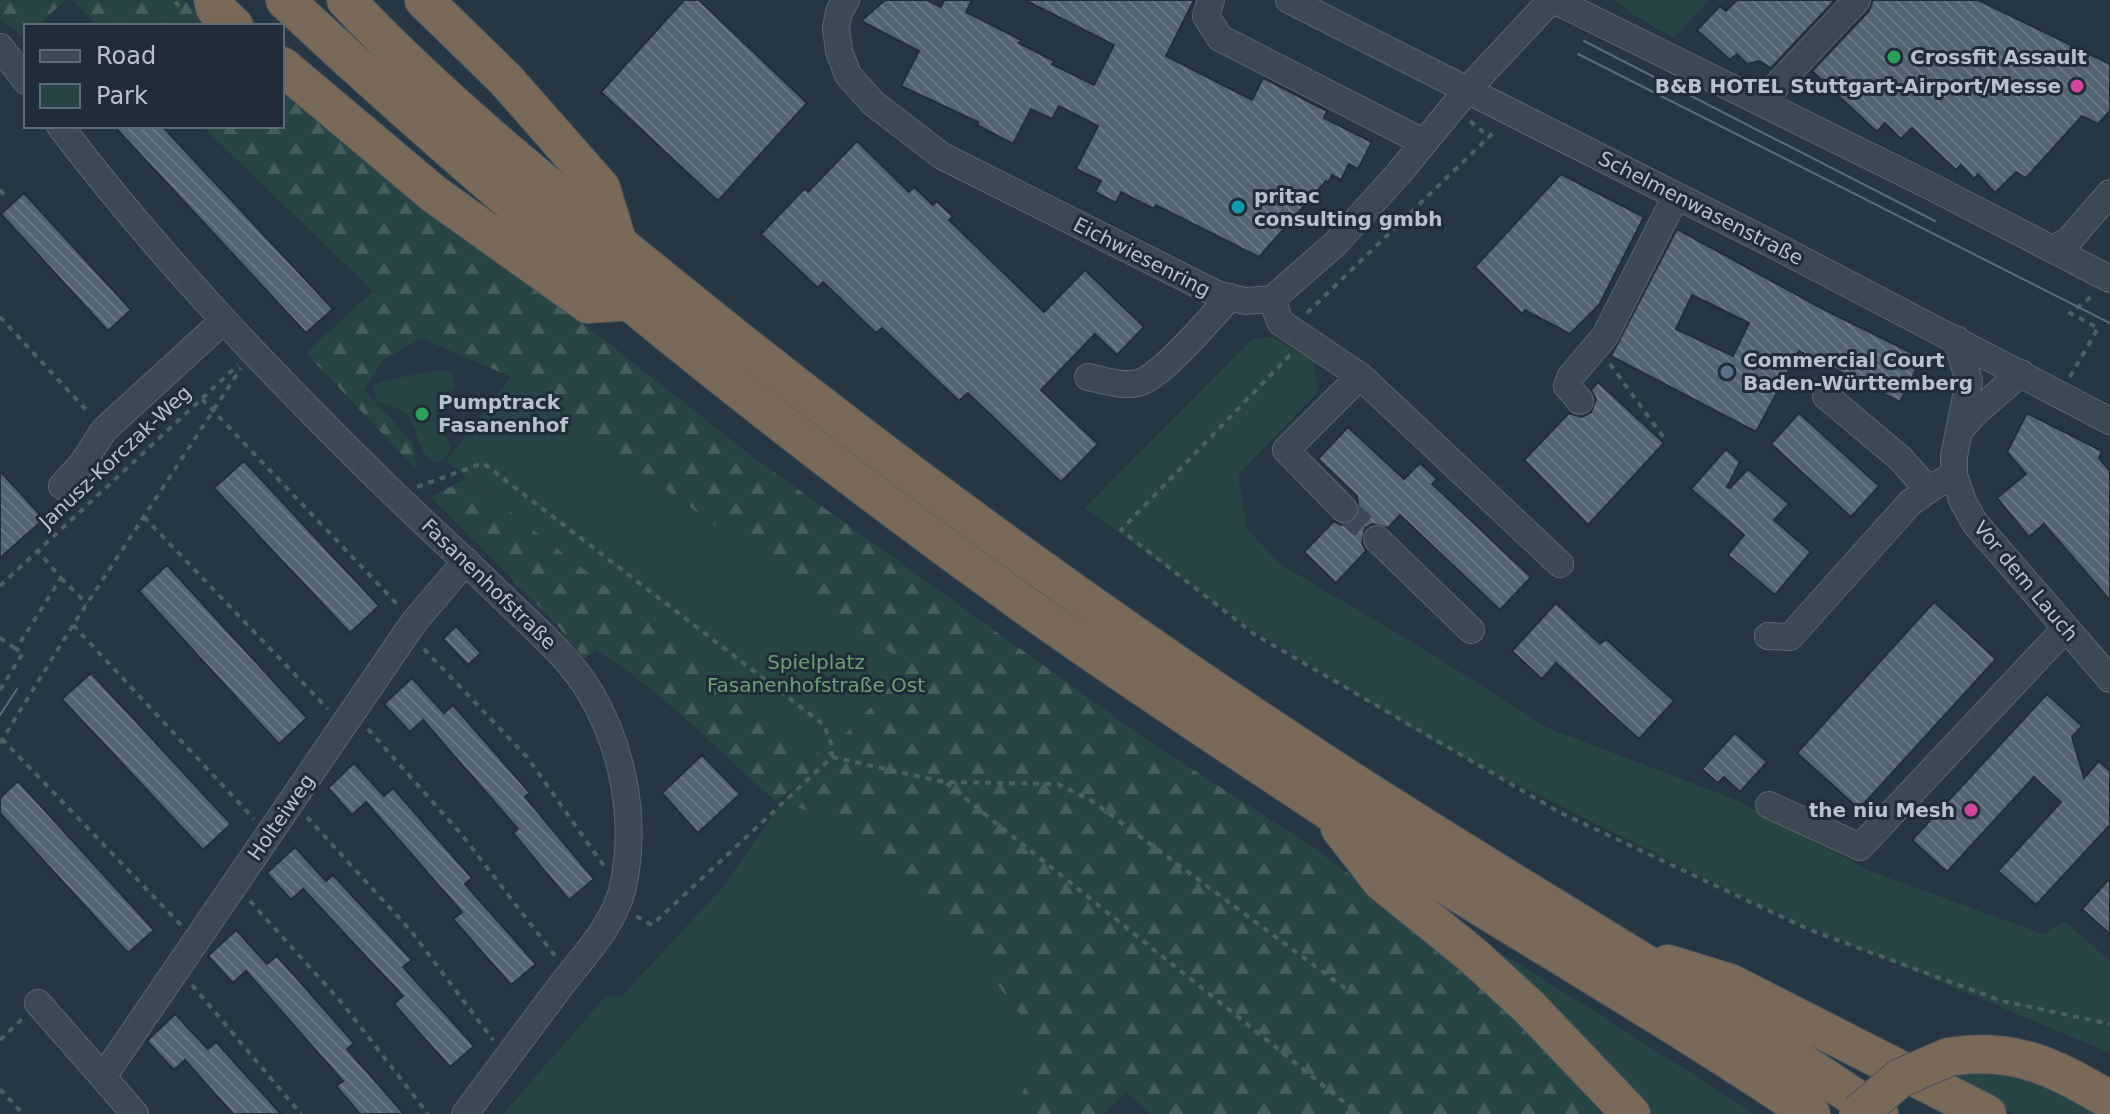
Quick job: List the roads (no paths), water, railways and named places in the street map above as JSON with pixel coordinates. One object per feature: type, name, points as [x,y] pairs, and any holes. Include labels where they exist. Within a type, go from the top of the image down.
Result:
[{"type":"highway","points":[[213,0],[215,8],[232,24]]},
{"type":"highway","points":[[285,0],[425,128],[630,301],[908,519],[1039,615],[1323,807],[1811,1114]]},
{"type":"highway","points":[[346,0],[393,50],[618,244],[909,474],[1103,615],[1323,763],[1879,1114]]},
{"type":"highway","points":[[424,0],[506,80],[601,188],[618,244]]},
{"type":"highway","points":[[284,68],[434,194],[588,304],[630,301]]},
{"type":"highway","points":[[1323,807],[1382,882],[1471,954],[1529,1007],[1631,1114]]},
{"type":"highway","points":[[1614,946],[1730,983],[1987,1114]]},
{"type":"highway","points":[[1858,1114],[1900,1078],[1949,1057],[1995,1053],[2023,1057],[2052,1067],[2110,1100]]},
{"type":"street","name":"Eichwiesenring","points":[[846,0],[839,12],[836,28],[839,51],[848,75],[873,103],[942,156],[1217,294],[1245,301],[1272,299]]},
{"type":"street","points":[[1211,0],[1206,16],[1220,38],[1423,142]]},
{"type":"street","name":"Schelmenwasenstraße","points":[[1289,0],[1956,339],[2110,421]]},
{"type":"street","points":[[1560,564],[1360,376],[1280,322],[1272,299],[1335,244],[1468,89],[1552,0],[1761,102],[2103,276]]},
{"type":"street","points":[[1761,102],[1857,0]]},
{"type":"street","points":[[0,47],[24,78]]},
{"type":"street","name":"Fasanenhofstraße","points":[[62,128],[127,212],[223,321],[568,662],[601,712],[615,747],[625,787],[628,858],[619,898],[604,929],[465,1114]]},
{"type":"street","points":[[2053,250],[2070,239],[2110,193]]},
{"type":"street","points":[[1580,401],[1567,386],[1571,376],[1605,336],[1676,196]]},
{"type":"street","points":[[1088,377],[1118,384],[1137,384],[1154,376],[1230,297]]},
{"type":"street","points":[[62,486],[82,464],[104,430],[223,321]]},
{"type":"street","name":"Vor dem Lauch","points":[[1956,339],[1969,381],[1954,456],[1954,475],[1963,502],[1975,523],[2110,679]]},
{"type":"street","points":[[1960,430],[2021,373]]},
{"type":"street","points":[[1344,509],[1286,450],[1360,376]]},
{"type":"street","points":[[1826,396],[1901,459],[1928,490]]},
{"type":"street","points":[[1768,636],[1790,637],[1910,503],[1954,475]]},
{"type":"street","points":[[1377,539],[1471,630]]},
{"type":"street","name":"Holteiweg","points":[[103,1077],[411,627],[466,561]]},
{"type":"street","points":[[1769,805],[1860,847],[2066,628]]},
{"type":"street","points":[[38,1003],[135,1114]]},
{"type":"tunnel","points":[[1344,509],[1377,539]]},
{"type":"tram line","points":[[1584,41],[1935,221]]},
{"type":"tram line","points":[[1578,54],[2110,323]]},
{"type":"tram line","points":[[0,715],[17,689]]},
{"type":"place","name":"Crossfit Assault","points":[[1894,57]]},
{"type":"place","name":"B&B HOTEL Stuttgart-Airport/Messe","points":[[2077,86]]},
{"type":"place","name":"pritac consulting gmbh","points":[[1238,207]]},
{"type":"place","name":"Commercial Court Baden-Württemberg","points":[[1727,372]]},
{"type":"place","name":"Pumptrack Fasanenhof","points":[[422,414]]},
{"type":"place","name":"the niu Mesh","points":[[1971,810]]},
{"type":"park label","name":"Spielplatz Fasanenhofstraße Ost","points":[[816,674]]}]
